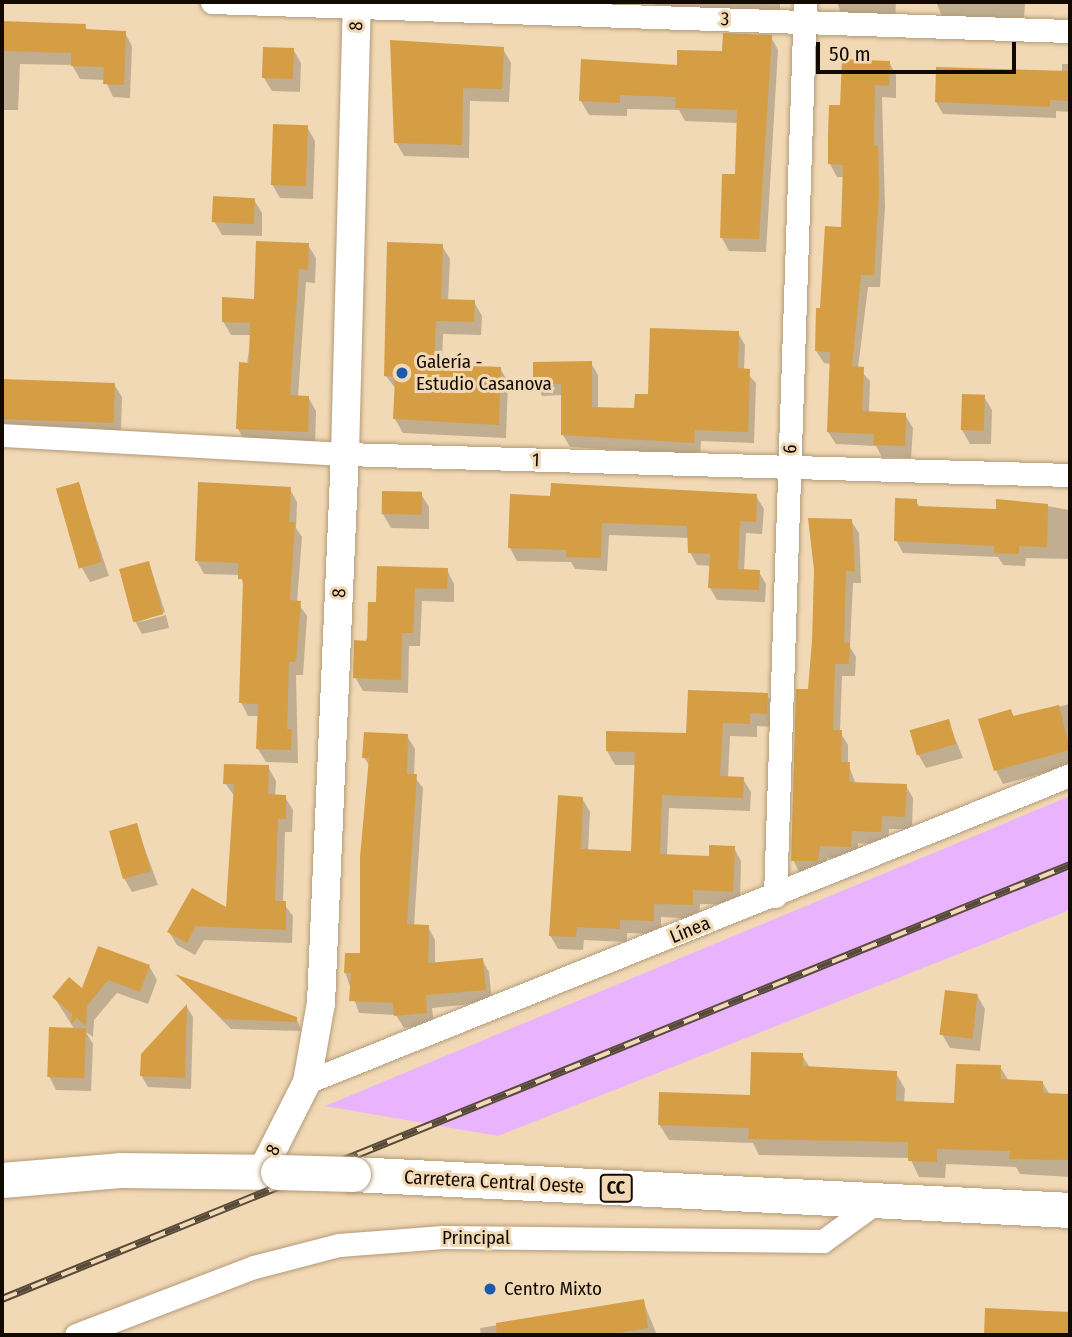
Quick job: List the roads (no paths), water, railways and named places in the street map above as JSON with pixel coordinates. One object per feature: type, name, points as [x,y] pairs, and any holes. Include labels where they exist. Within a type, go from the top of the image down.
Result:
[{"type":"main road","name":"Carretera Central Oeste","points":[[2,1180],[120,1170],[353,1174],[1070,1210]]},
{"type":"street","name":"3","points":[[212,2],[805,12],[1070,32]]},
{"type":"street","name":"8","points":[[270,1172],[307,1082],[321,1003],[345,454],[357,4]]},
{"type":"street","name":"6","points":[[775,896],[805,12]]},
{"type":"street","name":"1","points":[[2,435],[345,454],[789,469],[1070,475]]},
{"type":"street","name":"Línea","points":[[307,1082],[775,896],[1070,775]]},
{"type":"street","name":"Principal","points":[[76,1335],[254,1267],[339,1245],[443,1237],[823,1241],[878,1201]]},
{"type":"railway","points":[[2,1299],[1070,865]]},
{"type":"place","name":"Galería - Estudio Casanova","points":[[402,373]]},
{"type":"place","name":"Centro Mixto","points":[[490,1289]]}]
